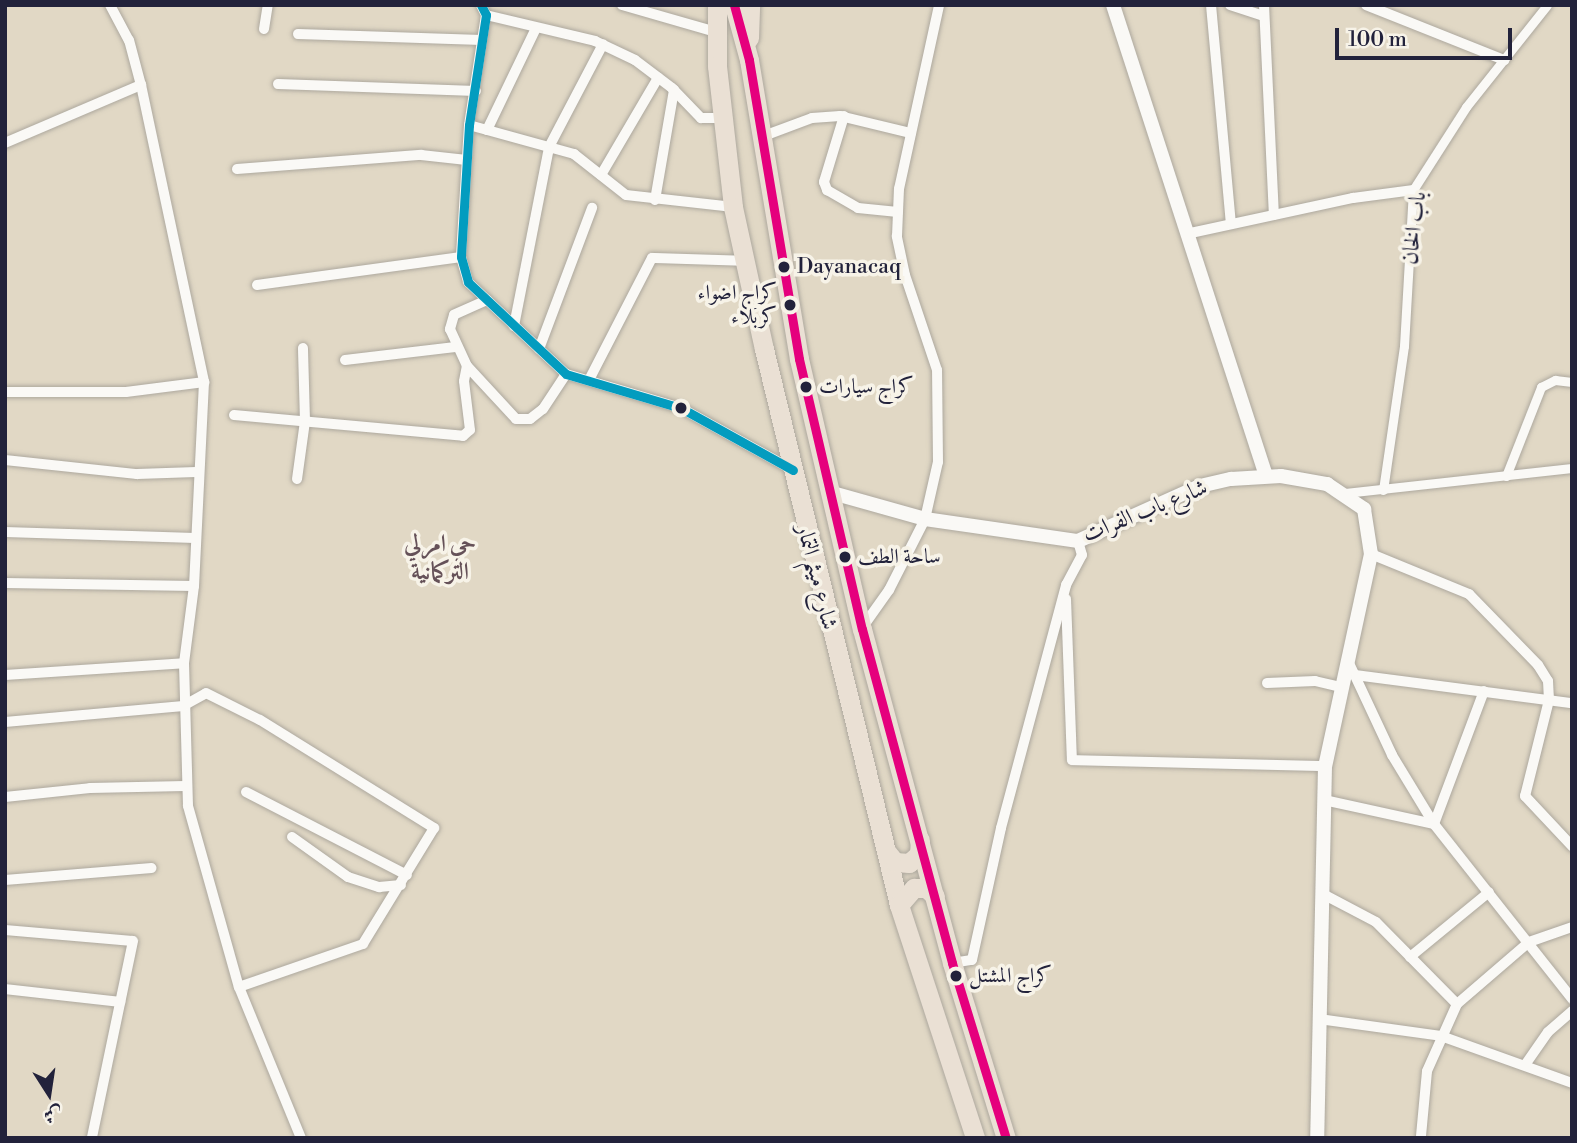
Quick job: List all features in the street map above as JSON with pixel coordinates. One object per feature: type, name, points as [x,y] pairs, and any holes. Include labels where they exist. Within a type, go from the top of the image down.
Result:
[{"type":"highway","points":[[703,5],[717,66]]},
{"type":"highway","name":"شارع ميثم التمار","points":[[717,5],[717,66],[733,207],[768,366],[899,905],[975,1138]]},
{"type":"highway","name":"شارع ميثم التمار","points":[[734,5],[749,60],[799,359],[862,629],[952,963],[1006,1138]]},
{"type":"highway","points":[[749,60],[750,5]]},
{"type":"highway","points":[[768,366],[782,376],[797,368],[799,359]]},
{"type":"highway","points":[[778,407],[789,398],[809,404]]},
{"type":"highway","points":[[886,851],[895,862],[909,863],[919,854],[920,840]]},
{"type":"highway","points":[[899,905],[914,888],[926,888],[935,895]]},
{"type":"street","points":[[110,5],[129,40],[141,85],[204,382],[196,472],[194,586],[184,663],[185,786],[239,987],[301,1138]]},
{"type":"street","points":[[264,29],[268,5]]},
{"type":"street","points":[[622,5],[709,30]]},
{"type":"street","points":[[862,629],[894,582],[925,519],[938,462],[937,370],[905,275],[897,236],[898,212],[911,134],[939,5]]},
{"type":"street","points":[[1113,5],[1266,476]]},
{"type":"street","points":[[1211,5],[1231,224]]},
{"type":"street","points":[[1230,5],[1262,10],[1274,215]]},
{"type":"street","points":[[1366,5],[1503,60]]},
{"type":"street","name":"باب الخان","points":[[1383,490],[1404,346],[1413,190],[1466,107],[1547,5]]},
{"type":"street","points":[[723,118],[701,118],[674,90],[603,44],[536,28],[483,10],[476,91],[469,125],[461,257],[468,282],[566,374],[590,378],[681,408],[793,470]]},
{"type":"street","points":[[487,130],[536,28]]},
{"type":"street","points":[[298,34],[482,40]]},
{"type":"street","points":[[514,326],[549,147],[603,44]]},
{"type":"street","points":[[601,175],[658,78]]},
{"type":"street","points":[[278,84],[476,91]]},
{"type":"street","points":[[5,143],[141,85]]},
{"type":"street","points":[[655,200],[674,90]]},
{"type":"street","points":[[761,137],[812,118],[844,116],[911,134]]},
{"type":"street","points":[[844,116],[824,182],[827,190],[858,208],[898,212]]},
{"type":"street","points":[[469,125],[574,154],[626,195],[733,207]]},
{"type":"street","points":[[237,169],[421,155],[467,160]]},
{"type":"street","points":[[1186,234],[1413,190]]},
{"type":"street","points":[[539,349],[592,208]]},
{"type":"street","points":[[257,285],[461,257]]},
{"type":"street","points":[[590,378],[652,258],[745,261]]},
{"type":"street","points":[[487,300],[453,315],[450,329],[455,346],[467,366],[522,422],[543,409],[566,374]]},
{"type":"street","points":[[345,360],[455,346]]},
{"type":"street","points":[[298,479],[305,421],[303,348]]},
{"type":"street","points":[[234,415],[468,434],[467,366]]},
{"type":"street","points":[[1506,476],[1541,387],[1555,380],[1572,382]]},
{"type":"street","points":[[5,392],[127,392],[204,382]]},
{"type":"street","points":[[5,460],[137,474],[196,472]]},
{"type":"street","name":"شارع باب الفرات","points":[[830,492],[925,519],[1078,541],[1200,486],[1266,476],[1326,485],[1345,494],[1572,468]]},
{"type":"street","points":[[1317,1138],[1325,766],[1342,687],[1352,669],[1371,554],[1364,509],[1345,494]]},
{"type":"street","points":[[5,532],[195,538]]},
{"type":"street","points":[[952,963],[972,960],[998,841],[1066,585],[1082,555],[1078,541]]},
{"type":"street","points":[[1371,554],[1469,594],[1538,665],[1548,681],[1549,700],[1525,796],[1572,846]]},
{"type":"street","points":[[5,583],[194,586]]},
{"type":"street","points":[[1066,585],[1072,760],[1325,766]]},
{"type":"street","points":[[5,675],[184,663]]},
{"type":"street","points":[[1352,669],[1572,703]]},
{"type":"street","points":[[1352,669],[1392,755],[1434,824],[1572,999]]},
{"type":"street","points":[[1267,683],[1315,681],[1342,687]]},
{"type":"street","points":[[1434,824],[1484,691]]},
{"type":"street","points":[[5,722],[183,706],[206,693],[260,720],[434,828],[363,944],[239,987]]},
{"type":"street","points":[[5,797],[90,788],[185,786]]},
{"type":"street","points":[[246,792],[404,880]]},
{"type":"street","points":[[1324,800],[1434,824]]},
{"type":"street","points":[[292,837],[348,877],[379,887],[404,880]]},
{"type":"street","points":[[5,880],[152,868]]},
{"type":"street","points":[[1410,957],[1489,892]]},
{"type":"street","points":[[1321,893],[1376,922],[1457,1004]]},
{"type":"street","points":[[1421,1136],[1427,1071],[1457,1004],[1529,942],[1572,927]]},
{"type":"street","points":[[5,930],[133,941],[92,1138]]},
{"type":"street","points":[[5,989],[120,1002]]},
{"type":"street","points":[[1525,1065],[1548,1032],[1572,1011]]},
{"type":"street","points":[[1319,1019],[1441,1036],[1572,1083]]},
{"type":"transit line","points":[[481,5],[486,15],[469,125],[461,257],[468,282],[566,374],[681,408],[793,470]]},
{"type":"transit line","points":[[734,5],[749,60],[799,359],[862,629],[952,963],[1006,1138]]},
{"type":"place","name":"Dayanacaq","points":[[784,267]]},
{"type":"place","name":"كراج اضواء كربلاء","points":[[790,305]]},
{"type":"place","name":"كراج سيارات","points":[[806,387]]},
{"type":"place","name":"ساحة الطف","points":[[845,557]]},
{"type":"place","name":"كراج المشتل","points":[[956,976]]},
{"type":"district","name":"حي امرلي التركمانية","points":[[440,559]]}]
